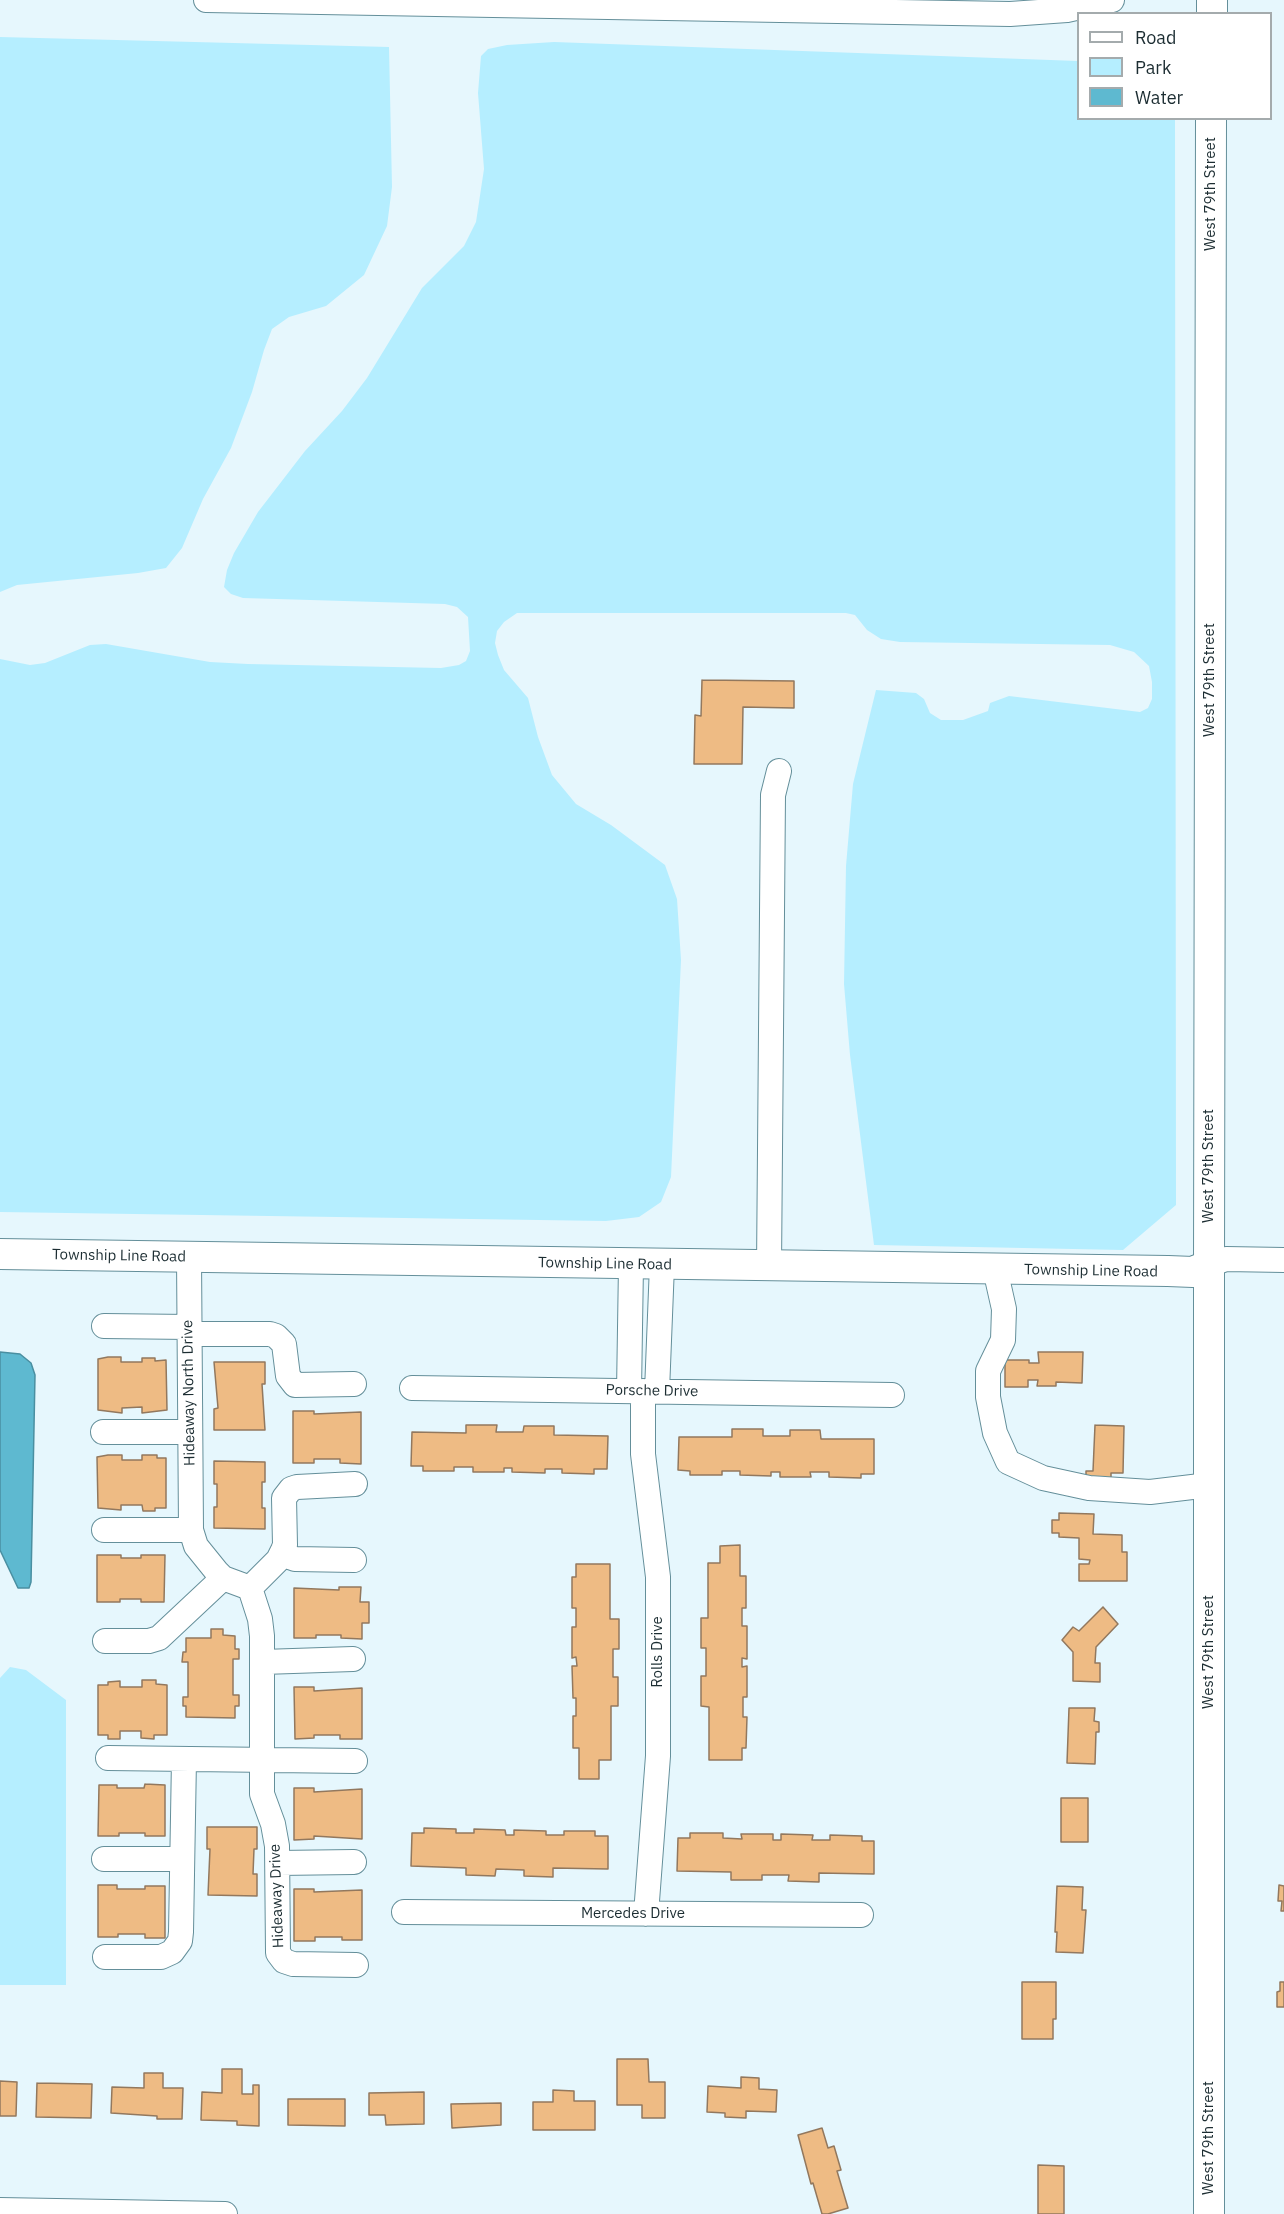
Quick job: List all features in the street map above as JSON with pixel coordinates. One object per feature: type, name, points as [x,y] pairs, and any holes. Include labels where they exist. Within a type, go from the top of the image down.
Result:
[{"type":"main road","name":"West 79th Street","points":[[1209,2214],[1211,120]]},
{"type":"main road","name":"Township Line Road","points":[[0,1254],[1193,1272],[1209,1265]]},
{"type":"street","points":[[206,0],[855,5],[1029,13],[1077,8],[1112,0]]},
{"type":"street","points":[[769,1267],[773,795],[779,771]]},
{"type":"street","name":"Hideaway North Drive","points":[[189,1257],[190,1530]]},
{"type":"street","points":[[1209,1265],[1226,1259],[1284,1260]]},
{"type":"street","name":"Rolls Drive","points":[[631,1265],[643,1391],[643,1454],[658,1577],[658,1756],[646,1914]]},
{"type":"street","name":"Rolls Drive","points":[[643,1391],[662,1265]]},
{"type":"street","points":[[995,1269],[1004,1309],[1003,1340],[988,1371],[988,1397],[995,1433],[1008,1462],[1043,1478],[1089,1488],[1150,1492],[1209,1485]]},
{"type":"street","points":[[105,1326],[276,1336],[284,1344],[288,1376],[295,1385],[354,1384]]},
{"type":"street","name":"Porsche Drive","points":[[412,1388],[892,1395]]},
{"type":"street","points":[[103,1432],[190,1432]]},
{"type":"street","points":[[104,1530],[190,1530],[201,1553],[223,1578],[250,1588],[278,1560],[285,1545],[284,1498],[291,1489],[355,1484]]},
{"type":"street","points":[[281,1554],[295,1559],[354,1560]]},
{"type":"street","points":[[105,1641],[159,1638],[223,1578]]},
{"type":"street","name":"Hideaway Drive","points":[[250,1588],[260,1619],[263,1662],[262,1794],[273,1824],[278,1863],[277,1947],[284,1961],[293,1964],[356,1965]]},
{"type":"street","points":[[263,1662],[353,1659]]},
{"type":"street","points":[[108,1758],[355,1761]]},
{"type":"street","points":[[105,1957],[161,1957],[172,1952],[177,1946],[182,1932],[184,1759]]},
{"type":"street","points":[[104,1859],[182,1859]]},
{"type":"street","points":[[278,1863],[354,1862]]},
{"type":"street","name":"Mercedes Drive","points":[[404,1912],[861,1916]]},
{"type":"street","points":[[0,2210],[225,2214]]},
{"type":"green space","points":[[0,37],[389,47],[392,187],[387,226],[364,275],[326,306],[289,317],[272,329],[231,448],[203,499],[182,548],[166,568],[17,585],[0,592]]},
{"type":"green space","points":[[554,42],[1077,61],[1077,120],[1175,120],[1176,1205],[1123,1250],[874,1245],[850,1055],[844,984],[846,866],[853,784],[876,690],[916,693],[924,699],[930,713],[941,720],[963,720],[988,711],[990,703],[1009,696],[1140,712],[1148,708],[1152,699],[1149,666],[1134,652],[1110,645],[900,642],[881,639],[867,630],[855,615],[846,613],[517,613],[504,622],[497,631],[495,643],[498,655],[504,670],[528,698],[538,737],[552,775],[576,804],[611,825],[665,865],[677,899],[681,960],[671,1177],[661,1202],[639,1217],[606,1221],[0,1212],[0,659],[30,665],[45,663],[90,645],[106,644],[210,662],[248,664],[441,668],[459,665],[466,661],[470,651],[468,617],[457,607],[445,604],[243,598],[231,594],[224,587],[227,570],[234,553],[258,512],[305,451],[342,411],[367,378],[422,288],[464,246],[476,222],[484,169],[478,93],[481,56],[488,49],[507,45]]},
{"type":"green space","points":[[10,1667],[26,1670],[66,1700],[66,1985],[0,1985],[0,1678]]},
{"type":"water","points":[[0,1352],[20,1354],[31,1363],[35,1375],[31,1582],[29,1588],[18,1588],[0,1550]]},
{"type":"building","points":[[702,680],[794,681],[794,708],[743,707],[742,764],[694,764],[695,715],[701,716]]},
{"type":"building","points":[[1038,1352],[1083,1352],[1082,1383],[1056,1382],[1056,1386],[1037,1386],[1038,1380],[1028,1380],[1028,1387],[1005,1387],[1005,1360],[1029,1360],[1029,1363],[1039,1363]]},
{"type":"building","points":[[121,1357],[121,1362],[142,1362],[142,1358],[155,1358],[155,1361],[166,1360],[167,1410],[142,1413],[142,1407],[122,1408],[122,1413],[98,1410],[98,1359]]},
{"type":"building","points":[[214,1362],[265,1362],[265,1384],[262,1384],[265,1430],[214,1430],[214,1409],[218,1408]]},
{"type":"building","points":[[293,1411],[314,1411],[314,1414],[361,1412],[361,1464],[340,1463],[340,1459],[314,1459],[314,1463],[293,1463]]},
{"type":"building","points":[[466,1425],[497,1425],[496,1432],[523,1432],[524,1426],[554,1426],[554,1435],[608,1436],[607,1469],[594,1469],[594,1474],[562,1473],[562,1469],[545,1469],[545,1473],[512,1472],[512,1468],[504,1468],[504,1472],[473,1472],[473,1467],[454,1467],[454,1471],[423,1471],[423,1466],[411,1466],[412,1432],[466,1433]]},
{"type":"building","points":[[1095,1425],[1124,1426],[1123,1473],[1111,1473],[1111,1487],[1086,1486],[1086,1471],[1093,1471]]},
{"type":"building","points":[[732,1429],[763,1429],[763,1436],[790,1436],[790,1430],[820,1430],[821,1439],[874,1439],[874,1474],[861,1474],[861,1478],[829,1477],[829,1472],[810,1472],[811,1477],[780,1477],[780,1472],[771,1472],[771,1476],[740,1475],[740,1471],[722,1471],[722,1475],[690,1475],[690,1471],[678,1470],[679,1437],[732,1437]]},
{"type":"building","points":[[122,1455],[122,1460],[142,1460],[142,1455],[157,1455],[157,1458],[166,1458],[166,1508],[143,1511],[142,1505],[121,1505],[121,1510],[98,1508],[97,1457]]},
{"type":"building","points":[[214,1461],[265,1462],[262,1508],[265,1508],[265,1529],[214,1528],[217,1484],[214,1484]]},
{"type":"building","points":[[1059,1513],[1094,1514],[1093,1534],[1122,1535],[1122,1552],[1127,1552],[1127,1581],[1079,1581],[1079,1564],[1089,1564],[1090,1560],[1079,1559],[1079,1538],[1059,1537],[1059,1533],[1052,1533],[1052,1520],[1059,1520]]},
{"type":"building","points":[[740,1545],[740,1576],[746,1576],[746,1608],[742,1608],[742,1626],[747,1626],[747,1659],[742,1658],[742,1667],[747,1666],[747,1697],[743,1697],[743,1717],[747,1717],[746,1748],[742,1748],[742,1760],[709,1760],[709,1707],[701,1706],[701,1676],[706,1676],[706,1648],[701,1648],[701,1618],[708,1618],[708,1563],[720,1563],[720,1546]]},
{"type":"building","points":[[97,1555],[141,1558],[141,1555],[165,1555],[164,1602],[120,1599],[120,1602],[97,1602]]},
{"type":"building","points":[[576,1564],[610,1564],[610,1619],[619,1619],[619,1649],[613,1649],[613,1677],[618,1677],[618,1706],[611,1706],[611,1760],[599,1760],[599,1779],[579,1779],[579,1748],[573,1748],[573,1716],[576,1716],[576,1698],[573,1698],[572,1666],[577,1666],[576,1657],[572,1658],[572,1627],[576,1627],[576,1608],[572,1608],[572,1577],[576,1577]]},
{"type":"building","points":[[339,1587],[361,1587],[360,1602],[369,1602],[369,1623],[362,1623],[362,1639],[341,1638],[341,1635],[294,1638],[294,1588],[339,1590]]},
{"type":"building","points":[[1103,1607],[1118,1624],[1096,1647],[1095,1663],[1100,1663],[1100,1682],[1073,1681],[1073,1652],[1062,1640],[1073,1627],[1079,1631]]},
{"type":"building","points":[[211,1629],[223,1629],[223,1635],[235,1636],[235,1649],[239,1649],[239,1659],[233,1659],[233,1695],[239,1695],[239,1706],[235,1706],[235,1718],[186,1717],[186,1706],[183,1706],[183,1697],[188,1697],[188,1662],[182,1662],[183,1652],[186,1652],[186,1638],[211,1638]]},
{"type":"building","points":[[142,1680],[156,1680],[156,1684],[167,1685],[167,1735],[154,1735],[154,1739],[141,1738],[141,1731],[120,1731],[120,1739],[108,1739],[108,1735],[98,1735],[98,1685],[120,1681],[120,1687],[142,1687]]},
{"type":"building","points":[[294,1687],[314,1687],[314,1691],[362,1688],[362,1739],[340,1739],[340,1735],[314,1735],[314,1738],[295,1739]]},
{"type":"building","points":[[1069,1708],[1095,1708],[1094,1721],[1099,1722],[1099,1732],[1096,1732],[1095,1764],[1067,1763]]},
{"type":"building","points":[[145,1784],[165,1785],[165,1836],[119,1833],[119,1836],[98,1836],[99,1785],[144,1788]]},
{"type":"building","points":[[294,1788],[314,1788],[314,1792],[362,1789],[362,1839],[314,1836],[314,1839],[294,1840]]},
{"type":"building","points":[[1061,1798],[1088,1798],[1088,1842],[1061,1842]]},
{"type":"building","points":[[207,1827],[257,1827],[257,1849],[254,1849],[253,1874],[257,1874],[257,1896],[208,1895],[210,1849],[207,1849]]},
{"type":"building","points":[[424,1828],[456,1829],[456,1833],[474,1833],[474,1829],[505,1830],[506,1835],[514,1835],[514,1830],[546,1831],[546,1835],[564,1835],[564,1831],[595,1831],[595,1836],[608,1836],[608,1869],[553,1868],[553,1877],[524,1876],[524,1870],[496,1869],[495,1876],[466,1875],[466,1868],[411,1866],[412,1833],[424,1833]]},
{"type":"building","points":[[690,1833],[723,1833],[723,1838],[742,1839],[741,1834],[773,1834],[773,1840],[781,1840],[781,1834],[813,1835],[812,1840],[830,1840],[830,1835],[862,1836],[862,1841],[874,1841],[874,1874],[819,1873],[819,1882],[788,1881],[789,1875],[762,1875],[762,1880],[731,1880],[731,1872],[677,1871],[678,1838],[690,1838]]},
{"type":"building","points":[[98,1885],[117,1885],[117,1889],[165,1886],[165,1938],[145,1938],[145,1934],[98,1937]]},
{"type":"building","points":[[1279,1885],[1284,1886],[1284,1911],[1281,1911],[1282,1901],[1278,1901]]},
{"type":"building","points":[[1057,1886],[1083,1887],[1082,1910],[1086,1910],[1083,1953],[1056,1952]]},
{"type":"building","points":[[294,1889],[314,1889],[314,1892],[362,1890],[362,1940],[315,1937],[315,1941],[294,1941]]},
{"type":"building","points":[[1022,1982],[1056,1982],[1056,2019],[1053,2019],[1053,2039],[1022,2039]]},
{"type":"building","points":[[1280,1982],[1284,1982],[1284,2007],[1277,2007]]},
{"type":"building","points":[[617,2059],[648,2059],[649,2082],[665,2082],[665,2118],[642,2118],[642,2105],[617,2105]]},
{"type":"building","points":[[222,2069],[242,2069],[242,2094],[253,2094],[253,2085],[259,2085],[259,2126],[237,2125],[237,2121],[201,2120],[202,2092],[222,2093]]},
{"type":"building","points":[[144,2073],[163,2073],[163,2088],[183,2088],[182,2119],[157,2119],[157,2116],[111,2113],[112,2087],[144,2088]]},
{"type":"building","points":[[741,2077],[759,2078],[759,2089],[777,2090],[776,2112],[746,2111],[746,2118],[725,2117],[725,2113],[707,2112],[708,2086],[741,2088]]},
{"type":"building","points":[[0,2081],[17,2082],[16,2116],[0,2116]]},
{"type":"building","points":[[37,2083],[92,2084],[91,2118],[36,2117]]},
{"type":"building","points":[[553,2090],[574,2091],[574,2101],[595,2101],[595,2130],[533,2130],[533,2102],[553,2102]]},
{"type":"building","points":[[424,2092],[424,2124],[386,2125],[385,2115],[369,2115],[369,2093]]},
{"type":"building","points":[[288,2099],[345,2099],[345,2126],[288,2125]]},
{"type":"building","points":[[501,2103],[501,2125],[452,2128],[451,2104]]},
{"type":"building","points":[[822,2128],[828,2148],[834,2146],[841,2170],[837,2171],[848,2208],[828,2214],[822,2214],[813,2183],[811,2184],[798,2135]]},
{"type":"building","points":[[1038,2165],[1064,2166],[1064,2214],[1038,2214]]}]
